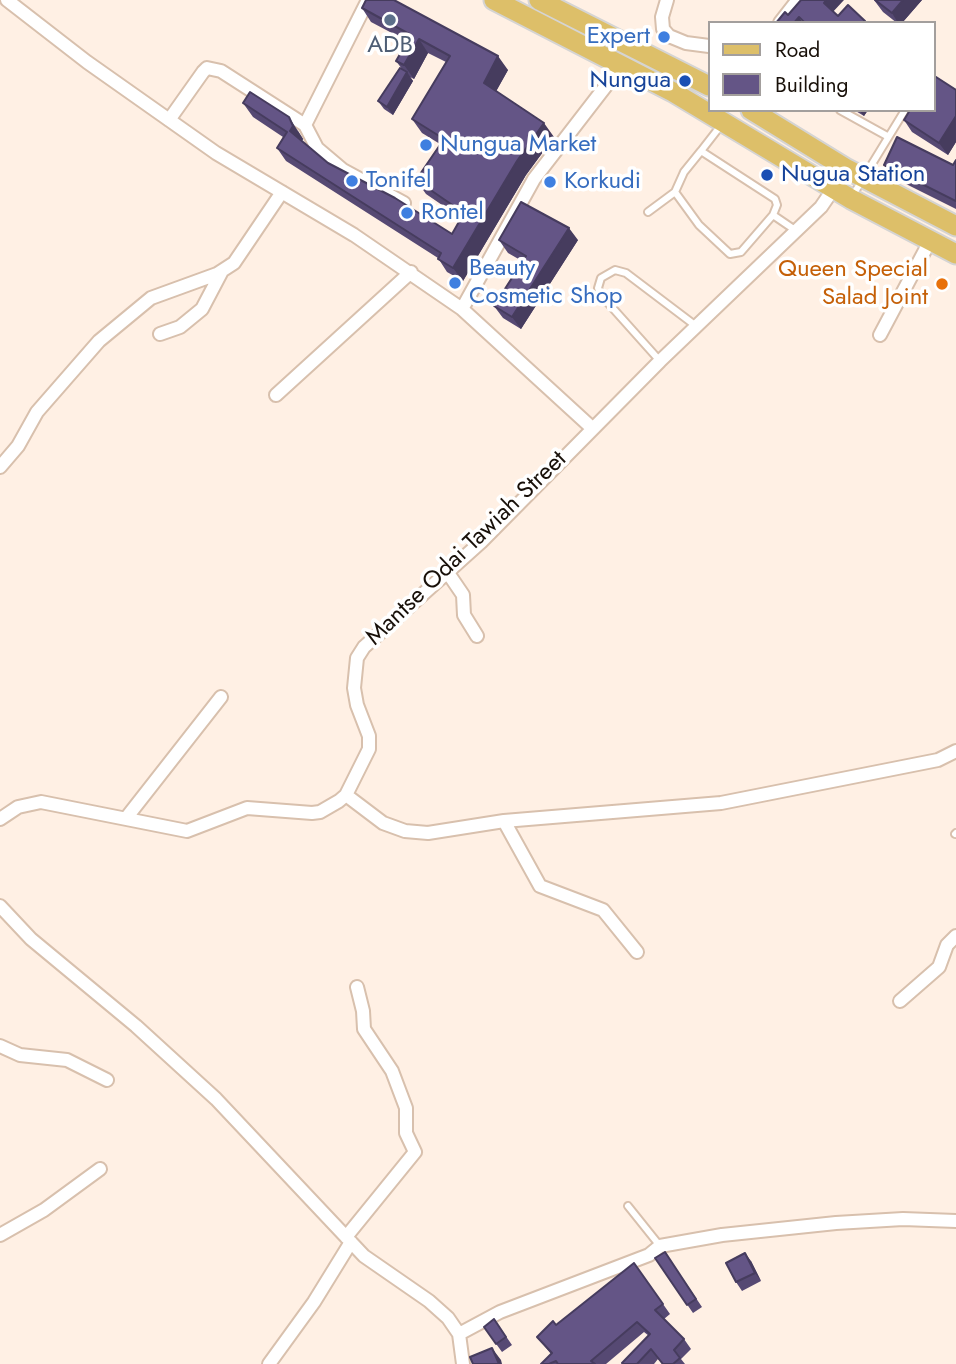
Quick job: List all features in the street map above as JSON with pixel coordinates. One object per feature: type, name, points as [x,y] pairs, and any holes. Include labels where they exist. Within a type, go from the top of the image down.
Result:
[{"type":"main road","points":[[494,0],[708,112]]},
{"type":"main road","points":[[539,0],[708,85]]},
{"type":"main road","points":[[754,112],[856,173],[956,226]]},
{"type":"main road","points":[[714,115],[844,194],[956,254]]},
{"type":"street","points":[[7,0],[216,153],[411,272],[462,309],[592,428]]},
{"type":"street","points":[[305,125],[368,0]]},
{"type":"street","points":[[667,0],[662,18],[663,29],[669,36],[686,43],[708,46]]},
{"type":"street","points":[[783,21],[799,0]]},
{"type":"street","points":[[462,309],[534,178],[622,65]]},
{"type":"street","points":[[169,120],[198,78],[207,68],[213,68],[305,125],[317,148],[343,170],[404,203]]},
{"type":"street","name":"Mantse Odai Tawiah Street","points":[[346,795],[369,749],[369,736],[357,705],[354,688],[357,658],[369,642],[448,573],[795,230],[844,194],[856,173]]},
{"type":"street","points":[[0,467],[18,446],[37,412],[99,341],[151,298],[222,271],[234,263],[282,192]]},
{"type":"street","points":[[880,335],[930,242]]},
{"type":"street","points":[[160,334],[180,327],[202,310],[222,271]]},
{"type":"street","points":[[276,395],[411,272]]},
{"type":"street","points":[[448,573],[463,595],[464,615],[477,636]]},
{"type":"street","points":[[127,817],[221,697]]},
{"type":"street","points":[[0,819],[18,807],[41,802],[187,831],[247,808],[320,811],[346,795],[383,823],[405,831],[428,833],[504,821],[721,803],[937,760],[956,751]]},
{"type":"street","points":[[504,821],[540,886],[603,910],[637,952]]},
{"type":"street","points":[[0,906],[31,939],[136,1026],[216,1099],[375,1264],[429,1301],[448,1318],[459,1334],[463,1364]]},
{"type":"street","points":[[900,1001],[939,967],[947,945],[956,936]]},
{"type":"street","points":[[269,1364],[306,1313],[349,1239],[415,1152],[406,1133],[406,1108],[392,1071],[364,1029],[357,987]]},
{"type":"street","points":[[0,1046],[20,1055],[67,1060],[107,1080]]},
{"type":"street","points":[[0,1235],[44,1210],[100,1169]]},
{"type":"street","points":[[459,1334],[500,1311],[649,1255],[660,1247],[722,1235],[836,1223],[903,1219],[956,1222]]},
{"type":"lane","points":[[844,112],[887,136]]},
{"type":"lane","points":[[844,194],[856,173],[904,112]]},
{"type":"lane","points":[[648,212],[675,192],[684,172],[701,151],[714,115]]},
{"type":"lane","points":[[675,192],[699,225],[734,256],[741,252],[773,215],[777,205],[775,199],[701,151]]},
{"type":"lane","points":[[773,215],[795,230]]},
{"type":"lane","points":[[660,361],[601,295],[598,288],[601,278],[615,270],[626,273],[696,327]]},
{"type":"lane","points":[[628,1206],[660,1247]]},
{"type":"building","points":[[366,0],[394,0],[498,56],[484,83],[544,123],[517,161],[453,268],[438,259],[441,253],[277,148],[287,132],[243,103],[250,92],[289,117],[293,126],[290,131],[328,163],[395,198],[452,234],[464,213],[416,180],[444,139],[412,119],[450,56],[419,39],[404,65],[396,61],[411,35],[362,8]]},
{"type":"building","points":[[801,0],[826,0],[824,3],[838,16],[848,5],[865,21],[803,21],[799,17],[796,21],[778,21],[785,12],[788,15]]},
{"type":"building","points":[[875,0],[903,0],[892,13]]},
{"type":"building","points":[[400,68],[407,72],[387,107],[378,101]]},
{"type":"building","points":[[935,76],[956,90],[956,116],[939,143],[904,120],[909,112],[935,112]]},
{"type":"building","points":[[897,137],[953,165],[956,160],[956,201],[884,165]]},
{"type":"building","points":[[521,202],[569,228],[512,317],[494,306],[526,256],[499,240]]},
{"type":"building","points":[[665,1252],[696,1299],[687,1305],[655,1258]]},
{"type":"building","points":[[745,1253],[755,1273],[736,1282],[726,1263]]},
{"type":"building","points":[[634,1263],[663,1304],[655,1310],[684,1339],[674,1350],[680,1358],[673,1364],[663,1364],[651,1349],[637,1364],[623,1364],[650,1334],[637,1322],[591,1361],[595,1364],[558,1364],[556,1361],[541,1364],[552,1353],[537,1337],[553,1321],[556,1325]]},
{"type":"building","points":[[494,1319],[506,1337],[496,1344],[484,1327]]},
{"type":"building","points":[[492,1348],[499,1364],[473,1364],[470,1357]]},
{"type":"place","name":"ADB","points":[[390,20]]},
{"type":"place","name":"Expert","points":[[664,37]]},
{"type":"place","name":"Nungua","points":[[685,81]]},
{"type":"place","name":"Nungua Market","points":[[426,145]]},
{"type":"place","name":"Nugua Station","points":[[767,175]]},
{"type":"place","name":"Tonifel","points":[[352,181]]},
{"type":"place","name":"Korkudi","points":[[550,182]]},
{"type":"place","name":"Rontel","points":[[407,213]]},
{"type":"place","name":"Beauty Cosmetic Shop","points":[[455,283]]},
{"type":"place","name":"Queen Special Salad Joint","points":[[942,284]]}]
